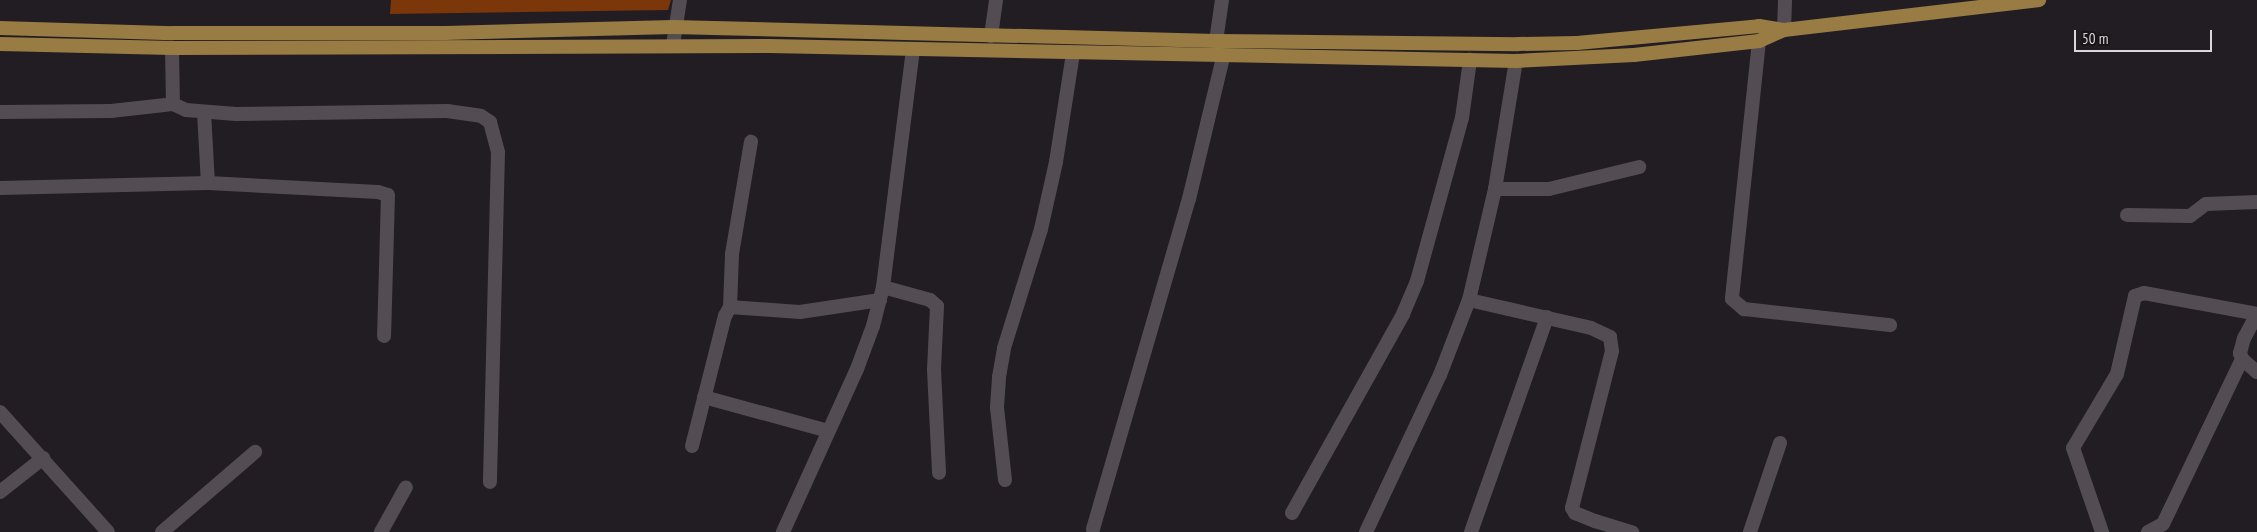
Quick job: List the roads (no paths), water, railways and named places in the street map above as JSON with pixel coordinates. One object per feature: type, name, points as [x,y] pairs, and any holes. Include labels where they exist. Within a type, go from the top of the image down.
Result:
[{"type":"main road","points":[[0,28],[173,33],[445,34],[673,27],[1216,42],[1568,43],[1759,26],[1784,30],[2040,0]]},
{"type":"main road","points":[[0,44],[172,48],[672,45],[1223,57],[1516,61],[1634,55],[1759,41],[1784,30]]},
{"type":"street","points":[[672,45],[673,27],[680,0]]},
{"type":"street","points":[[991,36],[996,0]]},
{"type":"street","points":[[1216,42],[1222,0]]},
{"type":"street","points":[[1784,30],[1786,0]]},
{"type":"street","points":[[1759,41],[1732,299],[1744,309],[1890,325]]},
{"type":"street","points":[[172,48],[173,104],[178,109],[204,112],[447,111],[481,116],[490,122],[498,152],[490,482]]},
{"type":"street","points":[[783,532],[866,350],[881,293],[913,50]]},
{"type":"street","points":[[1005,480],[997,407],[999,377],[1004,348],[1041,229],[1056,162],[1073,54]]},
{"type":"street","points":[[1094,529],[1190,199],[1223,57]]},
{"type":"street","points":[[1292,513],[1403,314],[1417,281],[1462,118],[1470,60]]},
{"type":"street","points":[[1366,532],[1440,375],[1469,300],[1495,189],[1516,61]]},
{"type":"street","points":[[0,112],[111,111],[173,104]]},
{"type":"street","points":[[204,112],[208,183]]},
{"type":"street","points":[[692,446],[730,307],[732,254],[751,142]]},
{"type":"street","points":[[1495,189],[1549,189],[1639,167]]},
{"type":"street","points":[[0,188],[208,183],[378,192],[388,195],[384,336]]},
{"type":"street","points":[[2127,215],[2190,216],[2206,204],[2257,202]]},
{"type":"street","points":[[730,307],[800,312],[881,293],[930,300],[937,306],[934,370],[939,473]]},
{"type":"street","points":[[2102,532],[2073,448],[2117,374],[2135,296],[2144,293],[2257,314],[2244,338],[2242,359],[2163,524],[2148,532]]},
{"type":"street","points":[[1469,300],[1591,328],[1610,337],[1612,351],[1572,508],[1575,513],[1594,521],[1632,532]]},
{"type":"street","points":[[1471,532],[1546,317]]},
{"type":"street","points":[[2242,359],[2257,372]]},
{"type":"street","points":[[704,397],[828,432]]},
{"type":"street","points":[[0,412],[108,532]]},
{"type":"street","points":[[1750,532],[1780,443]]},
{"type":"street","points":[[162,532],[255,452]]},
{"type":"street","points":[[0,492],[43,458]]},
{"type":"street","points":[[380,532],[406,487]]}]
